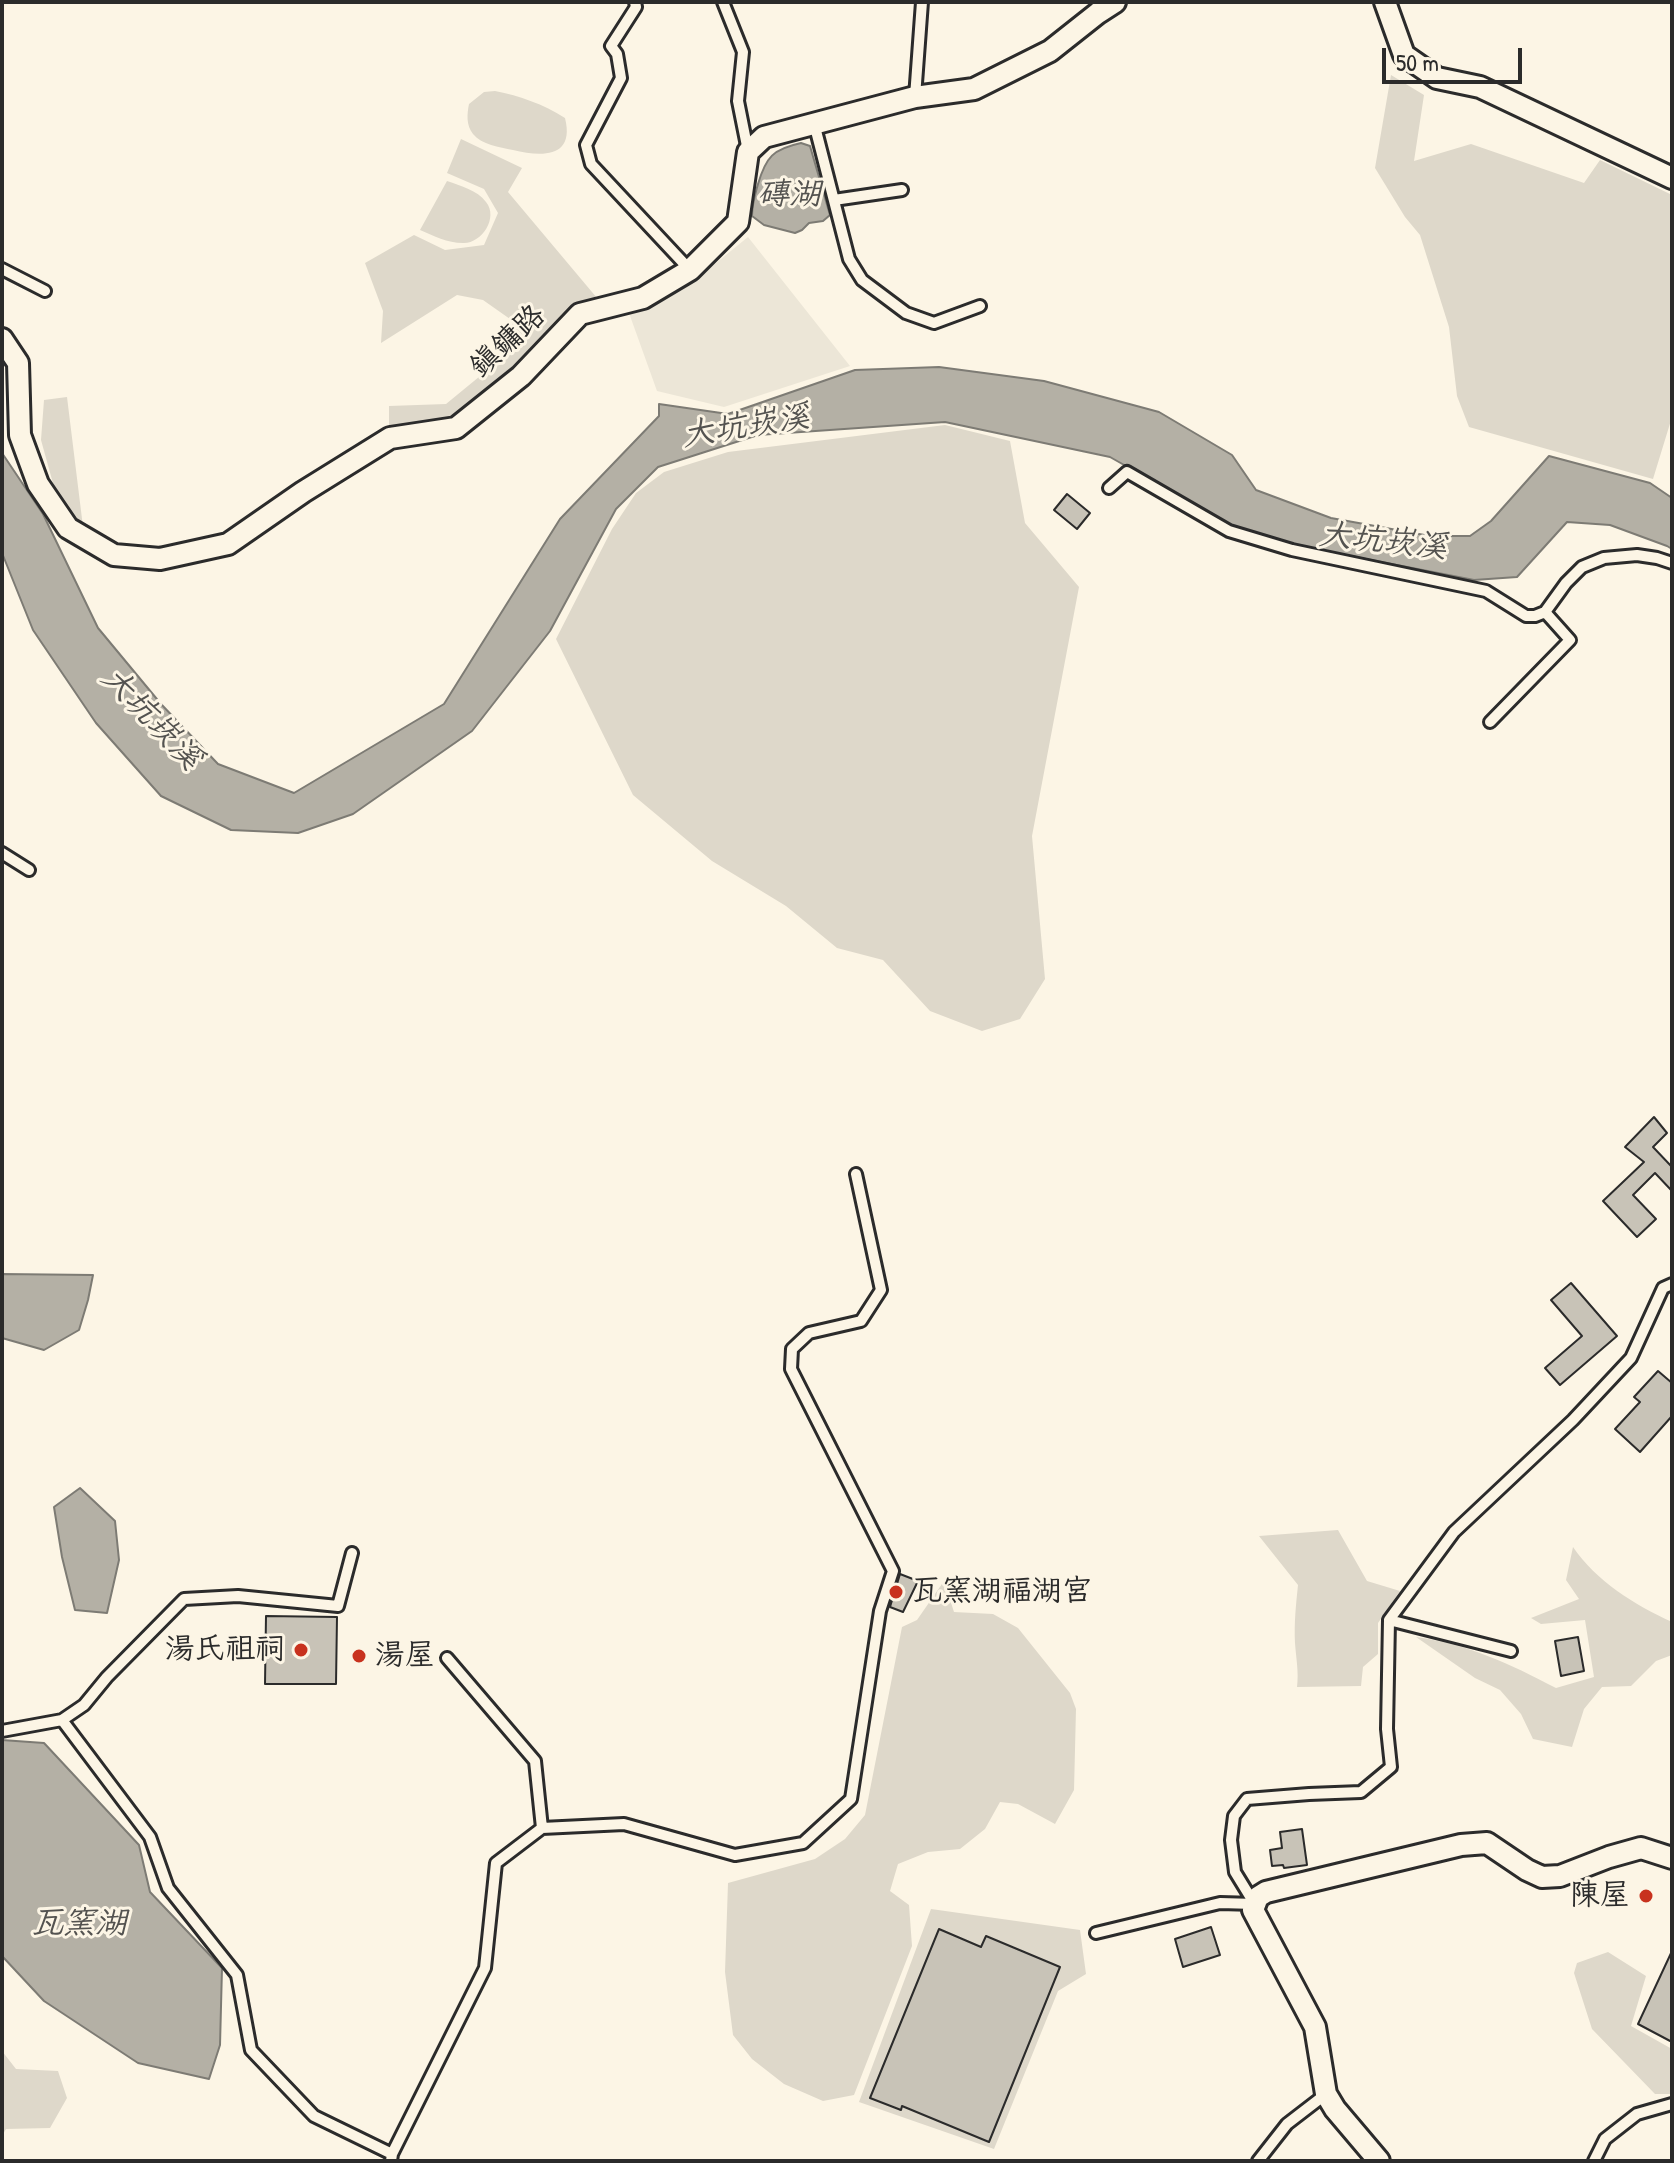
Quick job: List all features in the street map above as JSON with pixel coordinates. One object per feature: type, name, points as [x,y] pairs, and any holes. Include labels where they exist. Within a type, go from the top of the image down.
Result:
[{"type":"street","points":[[748,152],[764,137],[814,123],[915,97],[974,89],[1050,51],[1115,2]]},
{"type":"street","points":[[1385,2],[1404,55],[1437,78],[1480,87],[1672,178]]},
{"type":"street","name":"鎮鏞路","points":[[2,339],[18,363],[20,435],[38,484],[68,528],[114,555],[160,559],[228,544],[303,492],[390,438],[456,428],[521,376],[580,314],[643,298],[690,270],[738,222],[748,152]]},
{"type":"street","points":[[1379,2161],[1326,2094],[1315,2027],[1253,1910],[1258,1897],[1266,1892],[1461,1845],[1487,1843],[1542,1877],[1560,1876],[1641,1848],[1672,1858]]},
{"type":"lane","points":[[635,2],[636,7],[611,46],[617,54],[621,78],[586,145],[591,164],[690,270]]},
{"type":"lane","points":[[723,2],[743,52],[738,101],[748,152]]},
{"type":"lane","points":[[915,97],[922,2]]},
{"type":"lane","points":[[814,123],[849,259],[862,280],[906,313],[934,323],[980,306]]},
{"type":"lane","points":[[834,200],[902,190]]},
{"type":"lane","points":[[2,269],[45,291]]},
{"type":"lane","points":[[1109,488],[1127,472],[1229,531],[1292,550],[1486,591],[1526,616],[1545,612],[1582,567],[1604,558],[1637,555],[1672,563]]},
{"type":"lane","points":[[1490,722],[1570,640],[1545,612]]},
{"type":"lane","points":[[2,853],[29,870]]},
{"type":"lane","points":[[62,1720],[150,1837],[168,1888],[237,1975],[251,2050],[314,2116],[392,2157],[485,1968],[496,1863],[542,1828],[624,1824],[735,1855],[803,1843],[851,1799],[880,1611],[893,1571],[791,1369],[792,1349],[809,1333],[861,1321],[881,1290],[856,1174]]},
{"type":"lane","points":[[1255,1904],[1235,1872],[1231,1840],[1234,1816],[1247,1799],[1361,1792],[1391,1767],[1387,1729],[1389,1620],[1454,1532],[1573,1420],[1631,1358],[1663,1288],[1672,1284]]},
{"type":"lane","points":[[2,1731],[62,1720],[84,1705],[107,1677],[184,1599],[238,1596],[338,1606],[352,1553]]},
{"type":"lane","points":[[1389,1620],[1511,1651]]},
{"type":"lane","points":[[447,1658],[535,1761],[542,1828]]},
{"type":"lane","points":[[1096,1933],[1220,1903],[1255,1904]]},
{"type":"lane","points":[[1258,2161],[1287,2124],[1326,2094]]},
{"type":"lane","points":[[1594,2161],[1605,2139],[1637,2114],[1672,2104]]},
{"type":"shaded area","points":[[1391,75],[1424,95],[1414,161],[1471,144],[1584,183],[1600,160],[1672,195],[1672,417],[1653,479],[1469,427],[1457,396],[1449,327],[1420,235],[1405,217],[1375,168]]},
{"type":"shaded area","points":[[495,91],[531,101],[565,118],[567,131],[561,148],[535,154],[497,147],[477,138],[468,123],[469,104],[484,92]]},
{"type":"shaded area","points":[[461,139],[522,168],[508,192],[597,298],[571,306],[529,352],[452,418],[389,429],[389,406],[446,404],[513,349],[510,319],[483,300],[457,295],[381,343],[383,311],[365,263],[414,235],[445,250],[484,245],[498,213],[484,189],[447,173]]},
{"type":"shaded area","points":[[447,181],[478,194],[489,208],[486,229],[470,242],[452,242],[420,230]]},
{"type":"shaded area","points":[[748,237],[850,366],[724,407],[657,391],[629,313],[694,281]]},
{"type":"shaded area","points":[[67,397],[83,527],[54,487],[41,440],[44,400]]},
{"type":"shaded area","points":[[945,425],[1010,441],[1025,523],[1079,587],[1032,836],[1045,979],[1020,1019],[982,1031],[930,1011],[883,960],[837,948],[786,906],[712,861],[633,795],[556,639],[612,529],[636,493],[664,472],[728,452]]},
{"type":"shaded area","points":[[1338,1530],[1367,1581],[1400,1591],[1378,1623],[1378,1654],[1363,1667],[1361,1686],[1297,1687],[1295,1628],[1298,1585],[1259,1536]]},
{"type":"shaded area","points":[[1573,1547],[1593,1571],[1617,1591],[1672,1622],[1672,1655],[1656,1661],[1631,1686],[1602,1687],[1584,1709],[1572,1747],[1533,1739],[1521,1714],[1500,1690],[1475,1678],[1416,1637],[1488,1656],[1556,1688],[1594,1677],[1585,1620],[1541,1624],[1531,1618],[1579,1599],[1566,1580]]},
{"type":"shaded area","points":[[944,1581],[954,1612],[993,1614],[1018,1628],[1070,1693],[1076,1709],[1074,1790],[1055,1824],[1018,1804],[1000,1802],[985,1829],[960,1849],[928,1852],[898,1864],[890,1891],[909,1905],[912,1946],[854,2095],[823,2101],[784,2084],[752,2059],[733,2035],[725,1972],[728,1883],[815,1859],[845,1839],[865,1815],[902,1627],[917,1620]]},
{"type":"shaded area","points":[[931,1909],[1080,1930],[1086,1974],[1058,1991],[994,2149],[859,2102]]},
{"type":"shaded area","points":[[1608,1952],[1646,1976],[1631,2026],[1672,2049],[1672,2094],[1655,2094],[1592,2029],[1574,1973],[1577,1963]]},
{"type":"shaded area","points":[[2,2051],[16,2069],[58,2071],[67,2098],[50,2128],[6,2129],[2,2136]]},
{"type":"water","name":"磚湖","points":[[801,143],[810,146],[830,215],[823,221],[809,223],[795,233],[764,225],[752,216],[752,212],[758,184],[768,161],[777,151]]},
{"type":"water","name":"大坑崁溪","points":[[939,367],[1044,381],[1159,412],[1232,455],[1256,490],[1331,518],[1430,536],[1470,536],[1491,521],[1549,456],[1650,483],[1672,498],[1672,549],[1610,525],[1567,522],[1517,577],[1474,580],[1299,546],[1230,525],[1110,457],[945,422],[758,435],[658,467],[616,509],[550,631],[472,731],[353,814],[298,833],[231,830],[161,796],[96,723],[33,630],[2,553],[2,453],[43,514],[98,628],[161,704],[218,764],[294,793],[444,704],[560,519],[659,416],[659,404],[728,414],[855,370]]},
{"type":"water","points":[[2,1274],[93,1275],[79,1330],[44,1350],[2,1338]]},
{"type":"water","points":[[80,1488],[115,1521],[119,1560],[107,1613],[75,1610],[62,1557],[54,1507]]},
{"type":"water","name":"瓦窯湖","points":[[2,1740],[44,1743],[139,1845],[150,1892],[222,1968],[220,2045],[209,2079],[138,2063],[44,2001],[2,1956]]},
{"type":"building","points":[[1067,494],[1090,513],[1077,529],[1054,510]]},
{"type":"building","points":[[1654,1117],[1667,1133],[1653,1147],[1672,1167],[1672,1191],[1655,1173],[1633,1195],[1656,1219],[1637,1237],[1603,1201],[1644,1162],[1625,1147]]},
{"type":"building","points":[[1571,1283],[1617,1336],[1560,1385],[1545,1368],[1582,1336],[1551,1300]]},
{"type":"building","points":[[1658,1371],[1672,1383],[1672,1416],[1640,1452],[1615,1429],[1640,1402],[1634,1397]]},
{"type":"building","points":[[900,1574],[918,1581],[903,1612],[890,1607]]},
{"type":"building","name":"湯氏祖祠","points":[[266,1616],[337,1617],[336,1684],[265,1684]]},
{"type":"building","points":[[1578,1637],[1584,1671],[1561,1676],[1555,1641]]},
{"type":"building","points":[[1302,1829],[1307,1865],[1272,1866],[1270,1850],[1282,1848],[1280,1832]]},
{"type":"building","points":[[1211,1927],[1220,1955],[1183,1967],[1175,1939]]},
{"type":"building","points":[[939,1929],[981,1947],[986,1936],[1060,1967],[989,2142],[902,2106],[901,2110],[870,2098]]},
{"type":"building","points":[[1672,1951],[1672,2042],[1638,2024]]},
{"type":"place","name":"瓦窯湖福湖宮","points":[[896,1592]]},
{"type":"place","name":"湯氏祖祠","points":[[301,1650]]},
{"type":"place","name":"湯屋","points":[[359,1656]]},
{"type":"place","name":"陳屋","points":[[1646,1896]]}]
